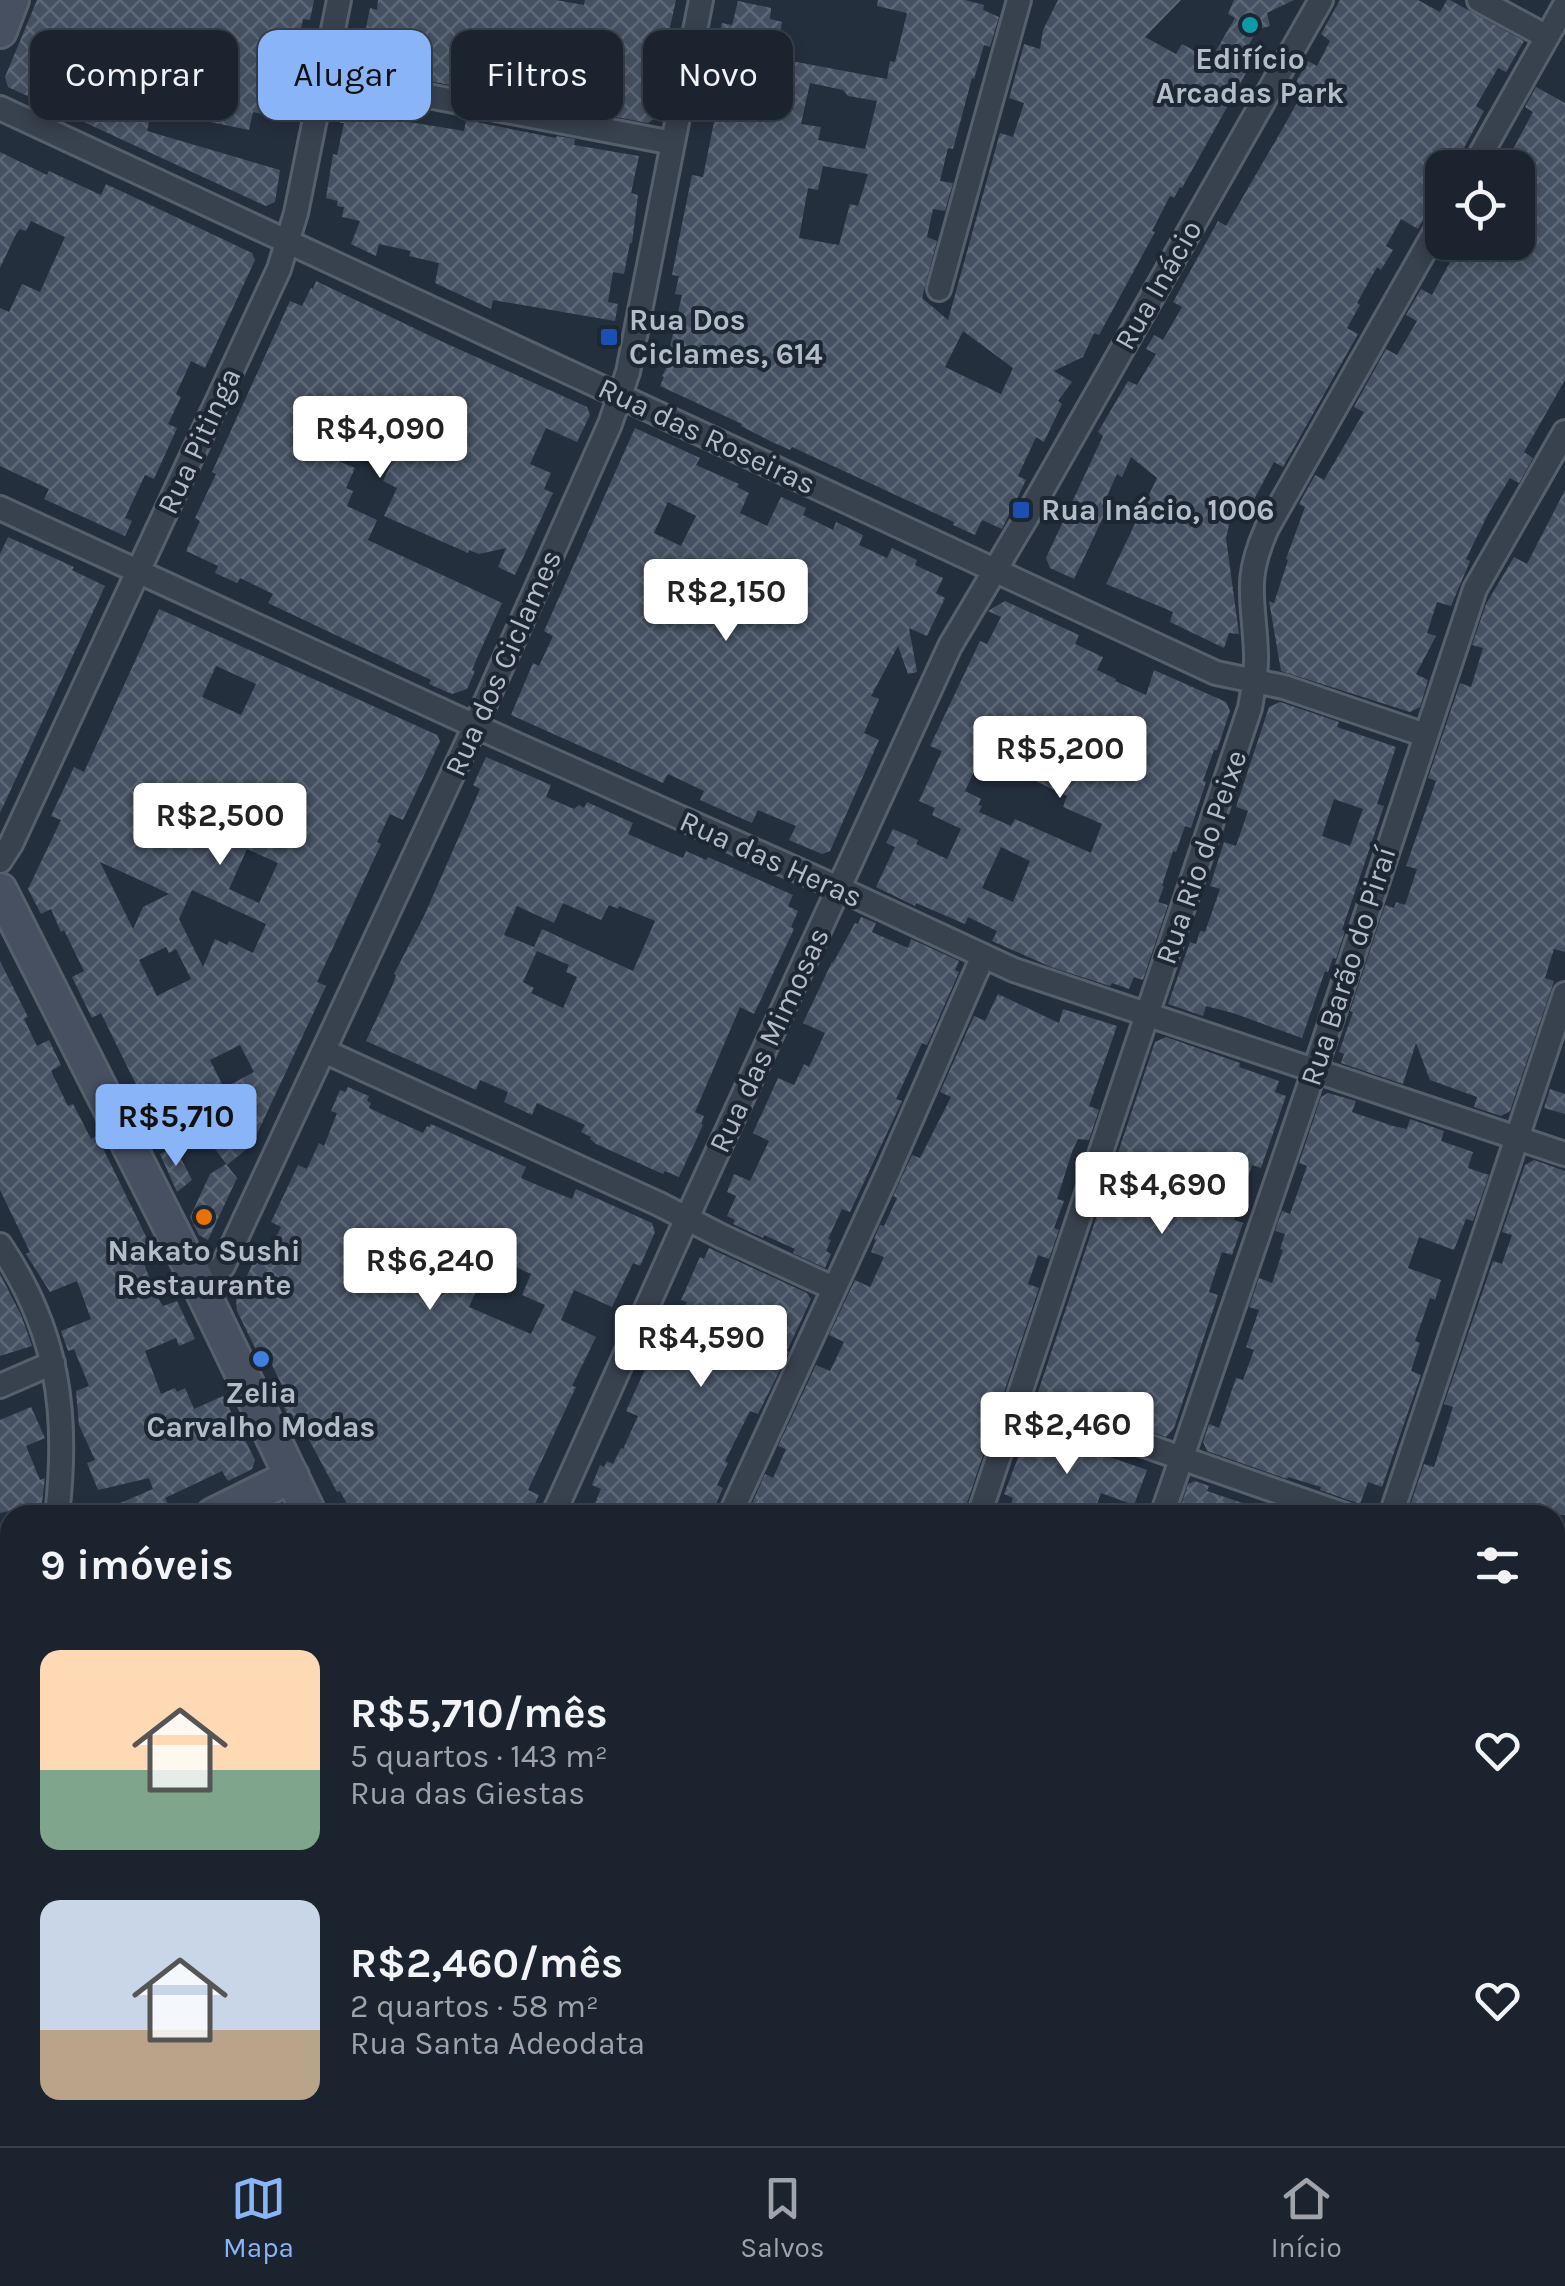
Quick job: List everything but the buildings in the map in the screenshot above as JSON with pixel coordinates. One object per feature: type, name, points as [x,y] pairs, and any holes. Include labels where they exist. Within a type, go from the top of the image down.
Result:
[{"type":"main road","points":[[0,31],[12,0]]},
{"type":"main road","points":[[0,890],[305,1505]]},
{"type":"main road","points":[[233,1505],[292,1476]]},
{"type":"street","name":"Rua Pitinga","points":[[334,30],[340,0]]},
{"type":"street","name":"Rua dos Ciclames","points":[[198,1284],[223,1266],[474,726],[620,396],[702,0]]},
{"type":"street","points":[[940,289],[1019,0]]},
{"type":"street","name":"Rua Inácio","points":[[996,571],[1320,0]]},
{"type":"street","points":[[1479,0],[1547,37]]},
{"type":"street","points":[[1483,150],[1565,5]]},
{"type":"street","points":[[431,97],[673,143]]},
{"type":"street","name":"Rua das Roseiras","points":[[0,108],[1216,673],[1284,687],[1425,736]]},
{"type":"street","name":"Rua Pitinga","points":[[0,861],[12,844],[279,269],[289,241],[315,120]]},
{"type":"street","name":"Rua Rio do Peixe","points":[[982,1505],[1239,746],[1255,682],[1250,598],[1257,550],[1425,250]]},
{"type":"street","name":"Rua Barão do Piraí","points":[[1165,1505],[1475,589],[1565,432]]},
{"type":"street","name":"Rua das Heras","points":[[0,508],[1014,970],[1565,1154]]},
{"type":"street","name":"Rua das Mimosas","points":[[558,1505],[950,646],[996,571]]},
{"type":"street","points":[[734,1505],[983,956]]},
{"type":"street","points":[[1394,1505],[1565,994]]},
{"type":"street","points":[[324,1051],[832,1288]]},
{"type":"street","points":[[0,1245],[40,1317],[53,1364],[61,1410],[62,1462],[57,1505]]},
{"type":"street","points":[[0,1386],[53,1364]]},
{"type":"street","points":[[1018,1401],[1317,1505]]},
{"type":"place","name":"Edifício Arcadas Park","points":[[1250,25]]},
{"type":"place","name":"Rua Dos Ciclames, 614","points":[[609,337]]},
{"type":"place","name":"Rua Inácio, 1006","points":[[1021,510]]},
{"type":"place","name":"Nakato Sushi Restaurante","points":[[204,1217]]},
{"type":"place","name":"Zelia Carvalho Modas","points":[[261,1359]]}]
